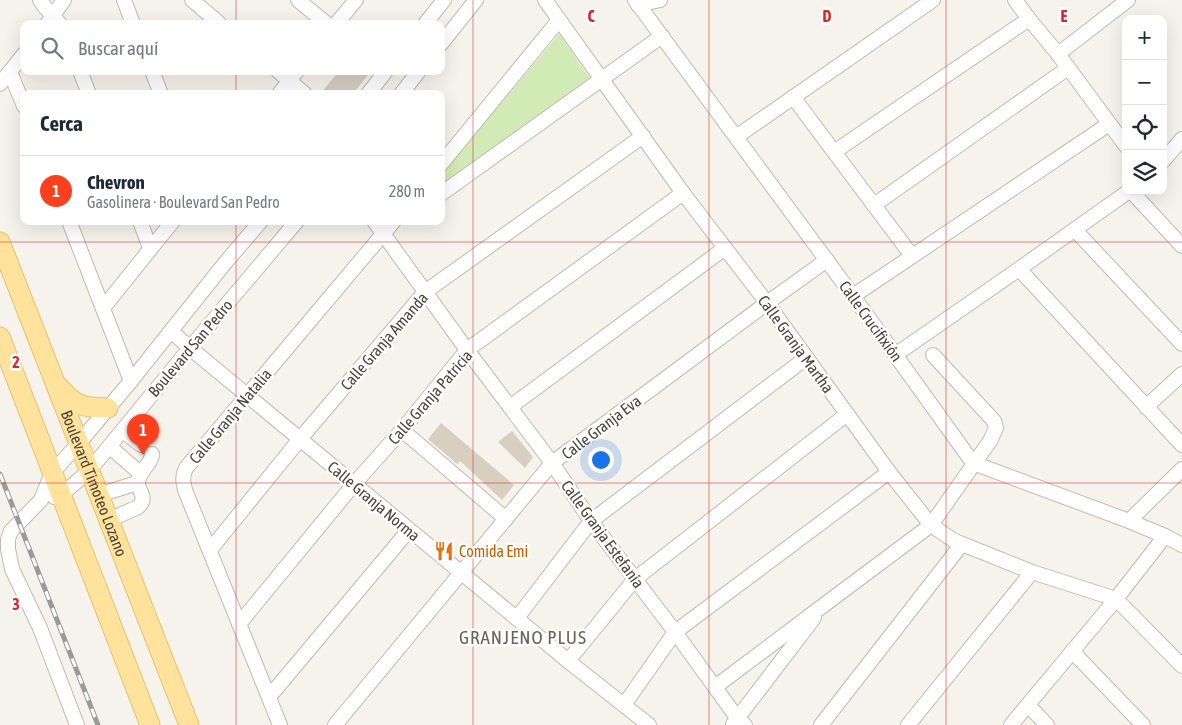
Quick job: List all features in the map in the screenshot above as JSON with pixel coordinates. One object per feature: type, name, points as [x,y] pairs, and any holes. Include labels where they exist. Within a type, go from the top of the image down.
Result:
[{"type":"main road","name":"Boulevard Timoteo Lozano","points":[[0,242],[189,725]]},
{"type":"main road","name":"Boulevard Timoteo Lozano","points":[[0,337],[150,725]]},
{"type":"main road","points":[[54,381],[70,399],[79,404],[87,407],[108,408]]},
{"type":"street","points":[[40,0],[52,20]]},
{"type":"street","points":[[54,20],[64,0]]},
{"type":"street","points":[[124,0],[132,20]]},
{"type":"street","points":[[192,0],[215,20]]},
{"type":"street","points":[[298,0],[322,20]]},
{"type":"street","points":[[339,20],[356,0]]},
{"type":"street","points":[[428,20],[444,0]]},
{"type":"street","points":[[445,39],[476,0]]},
{"type":"street","name":"Calle Granja Martha","points":[[545,0],[683,193],[767,303],[846,415],[931,525],[962,544],[1032,572],[1116,599]]},
{"type":"street","points":[[637,2],[660,0]]},
{"type":"street","points":[[736,137],[933,0]]},
{"type":"street","points":[[1015,0],[1058,54],[1122,141]]},
{"type":"street","points":[[1058,54],[1128,0]]},
{"type":"street","name":"Calle Crucifixión","points":[[637,2],[854,296],[973,463]]},
{"type":"street","points":[[834,152],[1028,18]]},
{"type":"street","points":[[445,159],[559,20]]},
{"type":"street","points":[[445,191],[662,36]]},
{"type":"street","points":[[0,84],[20,59]]},
{"type":"street","points":[[874,205],[1068,68]]},
{"type":"street","points":[[10,72],[20,96]]},
{"type":"street","points":[[82,75],[87,90]]},
{"type":"street","points":[[154,75],[159,90]]},
{"type":"street","points":[[371,90],[383,75]]},
{"type":"street","points":[[404,90],[416,75]]},
{"type":"street","points":[[282,90],[293,76],[302,90]]},
{"type":"street","points":[[793,97],[912,256]]},
{"type":"street","points":[[854,296],[1109,124]]},
{"type":"street","name":"Calle Granja Amanda","points":[[210,550],[300,439],[425,292],[643,136]]},
{"type":"street","points":[[1167,156],[1182,138]]},
{"type":"street","name":"Calle Granja Patricia","points":[[240,624],[354,484],[402,430],[467,350],[683,193]]},
{"type":"street","points":[[895,355],[1124,195]]},
{"type":"street","points":[[1134,195],[1182,246]]},
{"type":"street","points":[[71,225],[131,381]]},
{"type":"street","points":[[141,225],[150,248]]},
{"type":"street","points":[[103,308],[170,225]]},
{"type":"street","name":"Boulevard San Pedro","points":[[41,500],[52,473],[131,381],[258,225]]},
{"type":"street","name":"Boulevard San Pedro","points":[[61,495],[89,471],[294,225]]},
{"type":"street","name":"Calle Granja Estefanía","points":[[377,225],[552,463],[591,521],[676,632],[739,723]]},
{"type":"street","name":"Calle Granja Natalia","points":[[280,725],[185,490],[183,474],[247,394],[391,225]]},
{"type":"street","points":[[383,235],[397,225]]},
{"type":"street","points":[[1075,230],[1182,344]]},
{"type":"street","points":[[510,407],[725,248]]},
{"type":"street","name":"Calle Granja Eva","points":[[336,725],[552,463],[827,260]]},
{"type":"street","points":[[1019,269],[1182,445]]},
{"type":"street","name":"Calle Granja Norma","points":[[171,331],[568,662],[624,705],[642,723]]},
{"type":"street","points":[[715,687],[931,525],[994,434],[996,428],[994,421],[933,355]]},
{"type":"street","points":[[517,618],[591,521],[806,358]]},
{"type":"street","points":[[1146,407],[1182,374]]},
{"type":"street","points":[[568,662],[635,578],[846,415]]},
{"type":"street","points":[[402,430],[506,519]]},
{"type":"street","points":[[122,431],[141,446]]},
{"type":"street","points":[[109,520],[138,507],[141,504],[142,496],[139,478],[110,446]]},
{"type":"street","points":[[99,495],[139,478],[152,458],[152,454]]},
{"type":"street","points":[[973,463],[1129,521],[1182,545]]},
{"type":"street","points":[[1129,521],[1182,469]]},
{"type":"street","points":[[624,705],[676,632],[889,472]]},
{"type":"street","points":[[61,495],[41,500],[11,531],[8,539],[8,549],[12,569],[40,628],[77,725]]},
{"type":"street","points":[[269,697],[409,530]]},
{"type":"street","points":[[1011,725],[1116,599],[1165,536]]},
{"type":"street","points":[[821,725],[962,544]]},
{"type":"street","points":[[908,725],[1032,572]]},
{"type":"street","points":[[1116,599],[1182,666]]},
{"type":"street","points":[[739,723],[824,605]]},
{"type":"street","points":[[1072,651],[1143,725]]},
{"type":"street","points":[[1028,704],[1047,725]]},
{"type":"green space","points":[[559,34],[591,80],[445,184],[445,170]]},
{"type":"building","points":[[336,75],[368,75],[356,90],[323,90]]},
{"type":"building","points":[[441,423],[514,485],[502,500],[460,461],[457,464],[428,439]]},
{"type":"building","points":[[512,431],[533,457],[525,468],[498,442]]},
{"type":"railway","points":[[0,474],[98,725]]},
{"type":"place","name":"Chevron","points":[[143,455]]},
{"type":"place","name":"Comida Emi","points":[[444,551]]},
{"type":"district","name":"GRANJENO PLUS","points":[[523,637]]}]
